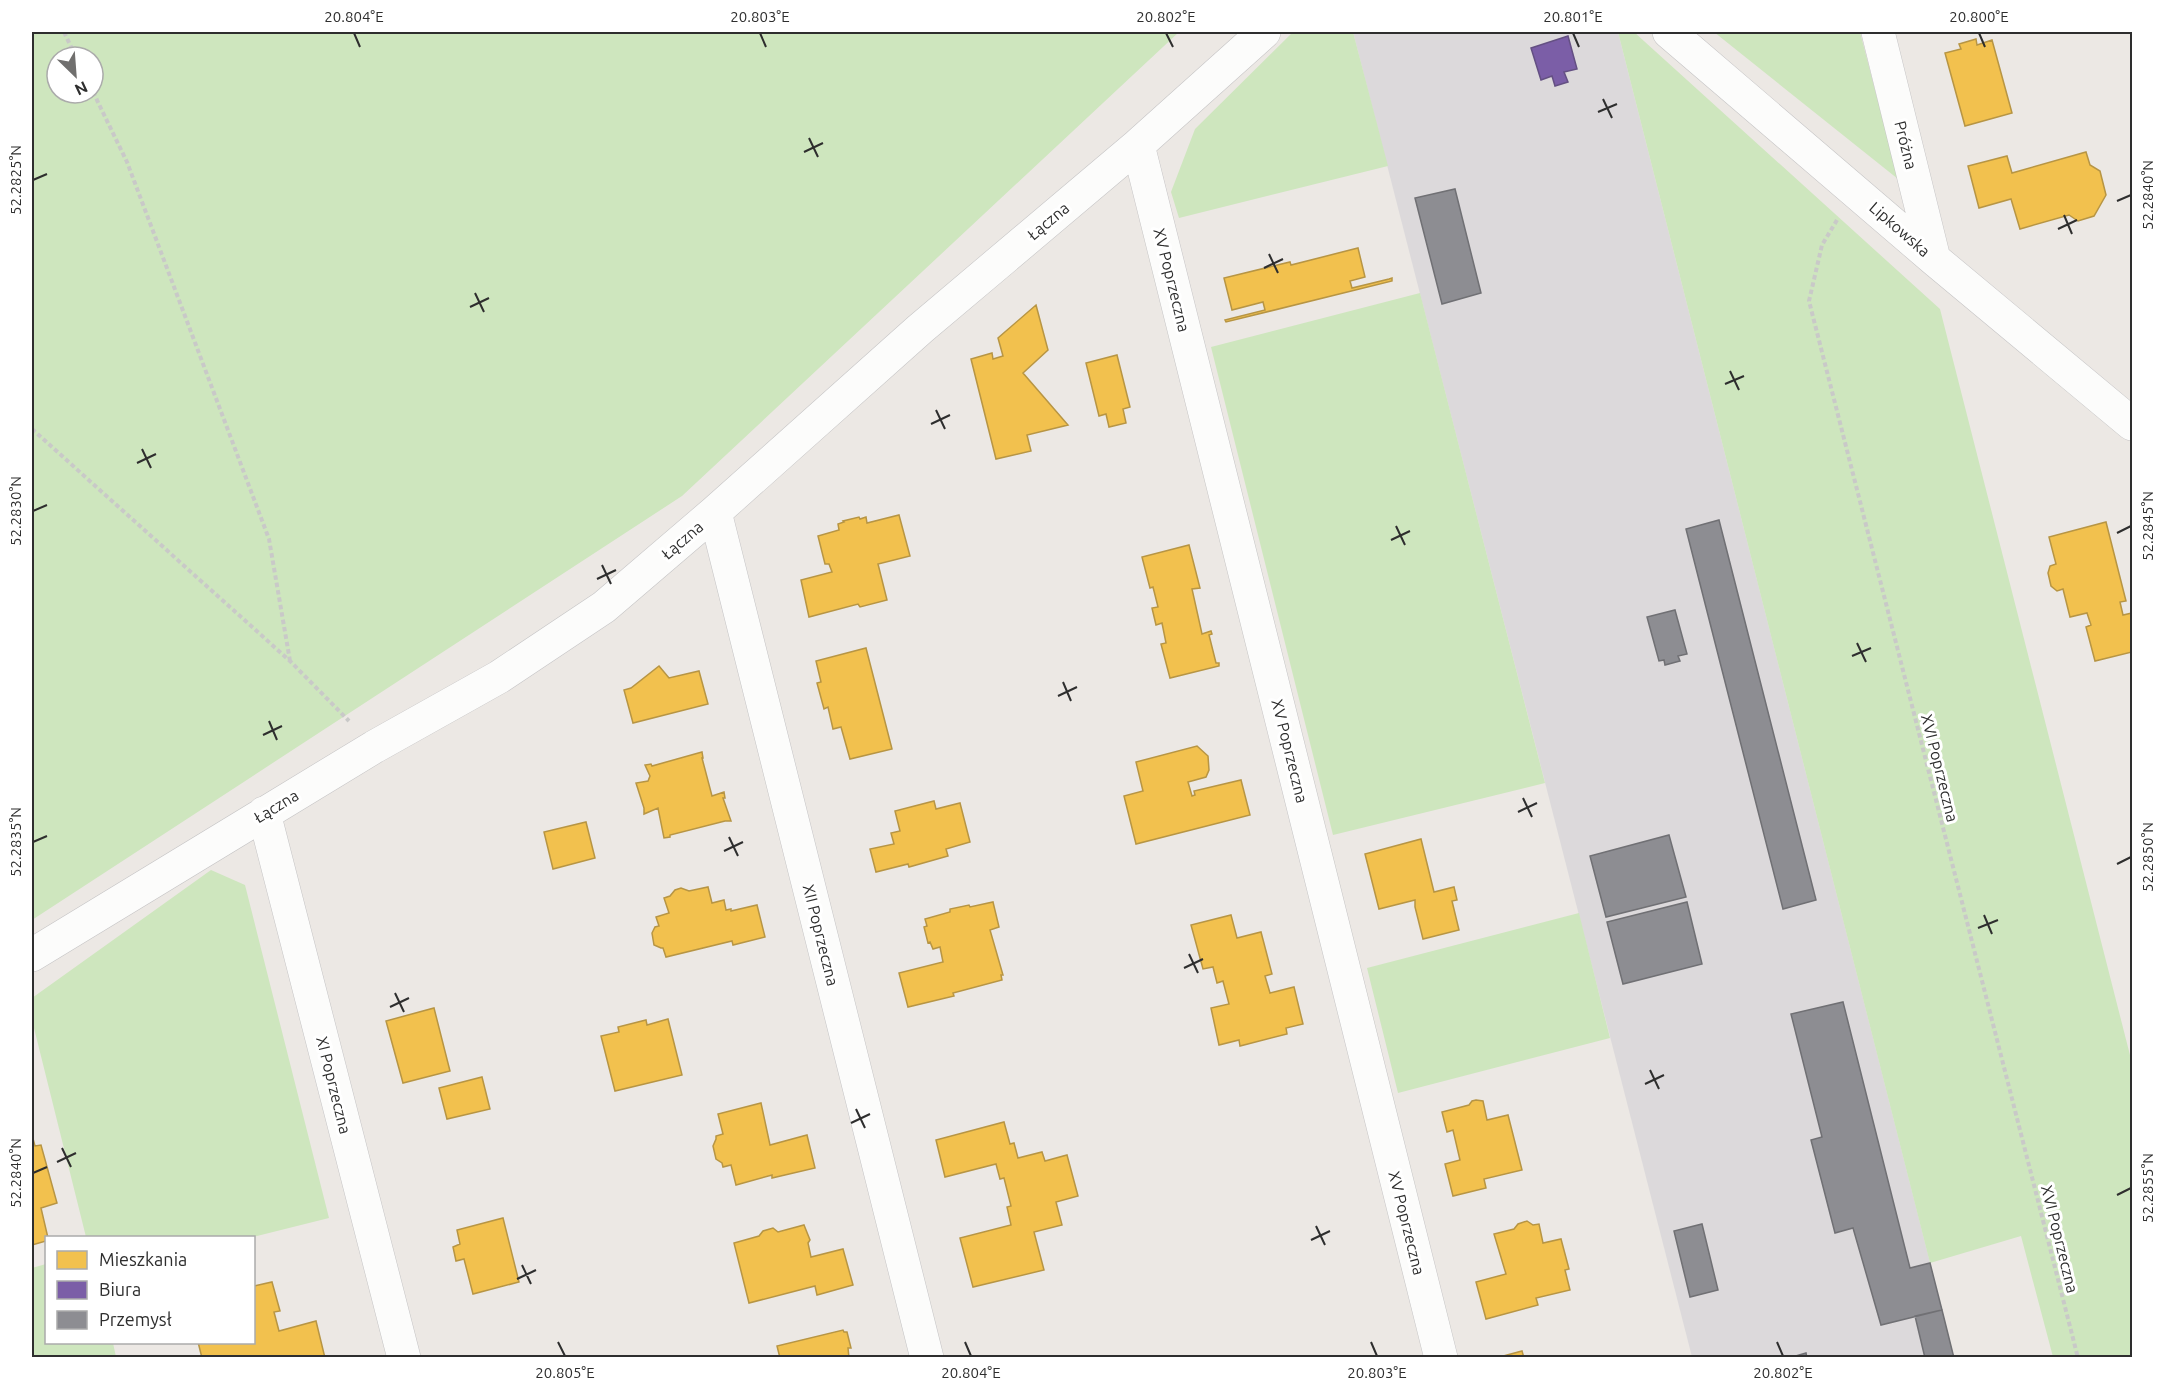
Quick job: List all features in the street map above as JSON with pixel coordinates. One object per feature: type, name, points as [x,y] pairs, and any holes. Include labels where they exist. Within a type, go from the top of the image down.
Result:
[{"type":"street","name":"Łączna","points":[[32,955],[374,747],[499,677],[604,607],[715,512],[920,329],[1138,145],[1264,32]]},
{"type":"street","name":"Lipkowska","points":[[1669,32],[1934,259],[2133,424]]},
{"type":"street","name":"Próżna","points":[[1878,32],[1934,259]]},
{"type":"street","name":"XV Poprzeczna","points":[[1138,145],[1441,1358]]},
{"type":"street","name":"XII Poprzeczna","points":[[715,512],[927,1358]]},
{"type":"street","name":"XI Poprzeczna","points":[[264,813],[404,1358]]},
{"type":"path","points":[[99,105],[127,162],[269,539],[290,662]]},
{"type":"path","name":"XVI Poprzeczna","points":[[1855,191],[1822,245],[1809,301],[2078,1358]]},
{"type":"path","points":[[32,429],[290,662],[374,747]]},
{"type":"shaded area","points":[[1353,32],[1618,32],[1954,1357],[1692,1357]]},
{"type":"green space","points":[[32,32],[1179,32],[682,496],[32,920]]},
{"type":"green space","points":[[1293,32],[1353,32],[1388,166],[1179,218],[1171,192],[1195,129]]},
{"type":"green space","points":[[1618,32],[1634,32],[1940,309],[2132,1063],[2132,1357],[2053,1357],[2021,1236],[1930,1263]]},
{"type":"green space","points":[[1714,32],[1860,32],[1898,179]]},
{"type":"green space","points":[[1420,293],[1545,783],[1333,835],[1211,347]]},
{"type":"green space","points":[[211,870],[245,885],[329,1218],[255,1236],[86,1236],[32,1020],[32,998]]},
{"type":"green space","points":[[1579,913],[1610,1038],[1398,1093],[1367,968]]},
{"type":"green space","points":[[45,1264],[45,1344],[113,1344],[116,1357],[32,1357],[32,1268]]},
{"type":"building: Mieszkania","points":[[1976,39],[1977,45],[1992,40],[2012,113],[1965,126],[1945,53],[1961,49],[1959,44]]},
{"type":"building: Mieszkania","points":[[2086,152],[2090,165],[2100,171],[2106,195],[2094,216],[2078,221],[2069,215],[2020,229],[2011,199],[1979,208],[1968,166],[2007,156],[2012,173]]},
{"type":"building: Mieszkania","points":[[1358,248],[1365,277],[1350,281],[1352,288],[1392,278],[1392,281],[1226,322],[1225,320],[1265,310],[1263,302],[1232,310],[1224,278],[1290,262],[1291,265]]},
{"type":"building: Mieszkania","points":[[1036,305],[1048,350],[1023,373],[1068,425],[1027,435],[1031,451],[996,459],[971,359],[992,353],[993,359],[1003,356],[998,338]]},
{"type":"building: Mieszkania","points":[[1117,355],[1130,407],[1123,409],[1126,423],[1109,427],[1106,414],[1099,416],[1086,363]]},
{"type":"building: Mieszkania","points":[[899,515],[910,556],[878,564],[887,600],[860,607],[858,604],[809,617],[801,580],[832,572],[829,564],[825,564],[818,536],[839,530],[838,524],[843,521],[866,517],[867,523]]},
{"type":"building: Mieszkania","points":[[2106,522],[2126,601],[2120,602],[2123,615],[2132,613],[2132,652],[2095,661],[2086,627],[2091,625],[2087,613],[2070,617],[2063,589],[2057,591],[2051,586],[2048,573],[2050,566],[2056,564],[2049,537]]},
{"type":"building: Mieszkania","points":[[1189,545],[1200,588],[1192,589],[1202,634],[1211,631],[1212,634],[1209,635],[1216,663],[1219,663],[1219,666],[1170,678],[1161,644],[1166,643],[1162,623],[1156,625],[1152,608],[1158,607],[1153,587],[1150,588],[1142,557]]},
{"type":"building: Mieszkania","points":[[866,648],[892,749],[850,759],[841,727],[833,729],[828,707],[824,709],[817,683],[821,682],[816,661]]},
{"type":"building: Mieszkania","points":[[659,666],[669,678],[699,671],[708,704],[633,723],[624,690],[631,688]]},
{"type":"building: Mieszkania","points":[[1197,746],[1208,756],[1209,770],[1206,777],[1188,782],[1192,796],[1195,795],[1194,791],[1241,780],[1250,815],[1136,844],[1124,796],[1143,791],[1136,762]]},
{"type":"building: Mieszkania","points":[[702,752],[712,796],[724,792],[725,798],[723,798],[731,821],[664,838],[658,808],[644,814],[636,783],[648,781],[650,776],[645,765],[651,764],[652,766]]},
{"type":"building: Mieszkania","points":[[934,801],[936,809],[960,803],[970,842],[946,849],[948,856],[909,867],[908,864],[876,872],[870,849],[894,844],[891,833],[900,831],[895,811]]},
{"type":"building: Mieszkania","points":[[586,822],[595,858],[553,869],[544,832]]},
{"type":"building: Mieszkania","points":[[1421,839],[1434,892],[1454,887],[1457,900],[1452,901],[1459,930],[1423,939],[1415,900],[1379,909],[1365,854]]},
{"type":"building: Mieszkania","points":[[708,887],[712,903],[724,900],[726,910],[757,905],[765,937],[733,945],[732,941],[666,957],[663,948],[654,945],[652,933],[655,927],[659,926],[656,917],[669,913],[664,898],[681,888],[689,891]]},
{"type":"building: Mieszkania","points":[[993,902],[999,927],[990,930],[1003,975],[1001,975],[1002,980],[953,993],[954,996],[908,1007],[899,973],[943,962],[940,947],[933,949],[930,942],[928,943],[924,927],[927,926],[925,919],[950,912],[950,909]]},
{"type":"building: Mieszkania","points":[[1231,915],[1237,938],[1261,932],[1272,974],[1265,976],[1270,993],[1294,987],[1303,1024],[1286,1028],[1287,1034],[1240,1046],[1239,1040],[1219,1045],[1211,1008],[1229,1004],[1223,981],[1217,983],[1213,967],[1203,969],[1191,925]]},
{"type":"building: Mieszkania","points":[[434,1008],[450,1071],[403,1083],[386,1021]]},
{"type":"building: Mieszkania","points":[[668,1019],[682,1075],[615,1091],[601,1036],[619,1032],[618,1027],[646,1020],[647,1025]]},
{"type":"building: Mieszkania","points":[[482,1077],[490,1109],[447,1119],[439,1088]]},
{"type":"building: Mieszkania","points":[[1476,1100],[1483,1101],[1487,1120],[1508,1115],[1522,1170],[1484,1179],[1486,1188],[1453,1196],[1445,1164],[1460,1160],[1453,1130],[1447,1132],[1442,1112],[1469,1105]]},
{"type":"building: Mieszkania","points":[[761,1103],[770,1145],[807,1135],[815,1168],[772,1178],[772,1175],[736,1185],[731,1165],[723,1167],[722,1163],[716,1159],[713,1146],[716,1136],[723,1134],[718,1114]]},
{"type":"building: Mieszkania","points":[[1004,1122],[1010,1144],[1014,1143],[1018,1158],[1042,1152],[1045,1161],[1067,1155],[1078,1196],[1056,1202],[1062,1225],[1034,1232],[1044,1270],[973,1287],[960,1238],[1011,1225],[1007,1207],[1011,1206],[1004,1178],[1000,1179],[996,1164],[945,1177],[936,1140]]},
{"type":"building: Mieszkania","points":[[32,1135],[35,1146],[41,1145],[57,1203],[41,1208],[48,1236],[45,1236],[45,1241],[32,1245]]},
{"type":"building: Mieszkania","points":[[503,1218],[519,1282],[473,1294],[464,1259],[456,1261],[453,1247],[460,1244],[457,1230]]},
{"type":"building: Mieszkania","points":[[1527,1221],[1533,1225],[1539,1224],[1543,1243],[1561,1239],[1569,1269],[1565,1270],[1570,1290],[1536,1298],[1538,1305],[1486,1319],[1476,1282],[1506,1274],[1494,1234],[1514,1229],[1518,1224]]},
{"type":"building: Mieszkania","points":[[804,1225],[810,1240],[808,1243],[811,1257],[843,1249],[853,1285],[817,1295],[815,1286],[749,1303],[734,1243],[759,1236],[763,1231],[773,1228],[778,1232]]},
{"type":"building: Mieszkania","points":[[272,1282],[280,1311],[274,1312],[279,1331],[316,1321],[325,1358],[202,1358],[198,1344],[255,1344],[255,1286]]},
{"type":"building: Mieszkania","points":[[843,1330],[847,1332],[851,1348],[848,1348],[849,1358],[780,1358],[777,1346]]},
{"type":"building: Mieszkania","points":[[1522,1351],[1524,1358],[1496,1358]]},
{"type":"building: Biura","points":[[1568,36],[1577,69],[1564,72],[1568,82],[1555,86],[1552,76],[1541,80],[1531,48]]},
{"type":"building: Przemysł","points":[[1455,189],[1481,293],[1442,304],[1415,198]]},
{"type":"building: Przemysł","points":[[1719,520],[1816,900],[1783,909],[1686,529]]},
{"type":"building: Przemysł","points":[[1675,610],[1687,654],[1678,656],[1680,661],[1665,665],[1664,660],[1659,661],[1647,617]]},
{"type":"building: Przemysł","points":[[1669,835],[1686,897],[1606,917],[1590,856]]},
{"type":"building: Przemysł","points":[[1687,902],[1702,964],[1623,984],[1607,922]]},
{"type":"building: Przemysł","points":[[1843,1002],[1910,1268],[1930,1263],[1942,1310],[1881,1325],[1853,1228],[1835,1233],[1811,1140],[1822,1137],[1791,1014]]},
{"type":"building: Przemysł","points":[[1702,1224],[1718,1290],[1690,1297],[1674,1231]]},
{"type":"building: Przemysł","points":[[1942,1310],[1954,1358],[1925,1358],[1915,1316]]},
{"type":"building: Przemysł","points":[[1806,1353],[1807,1358],[1789,1358]]}]
